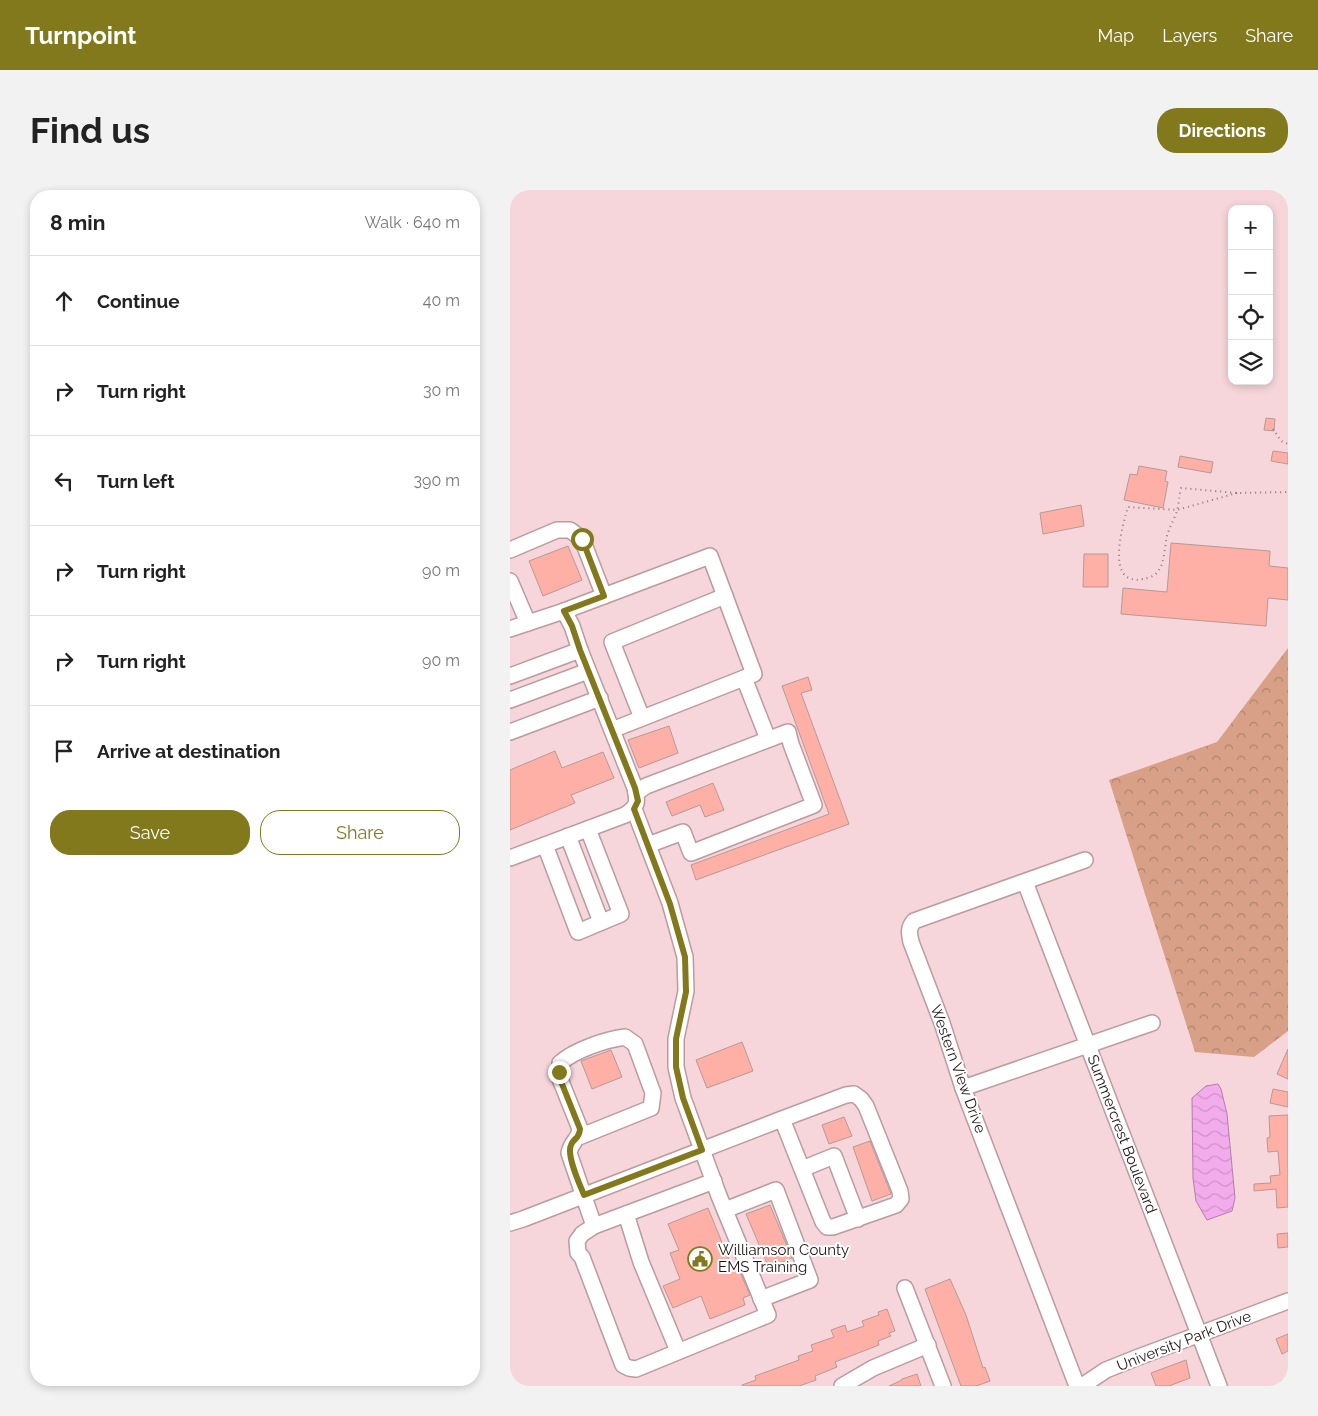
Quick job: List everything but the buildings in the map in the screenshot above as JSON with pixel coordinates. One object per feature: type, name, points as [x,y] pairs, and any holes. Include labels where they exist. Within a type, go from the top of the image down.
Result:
[{"type":"street","points":[[510,550],[557,530],[570,530],[582,539],[604,596]]},
{"type":"street","points":[[510,629],[564,611],[710,556],[754,674],[612,730]]},
{"type":"street","points":[[510,581],[528,623]]},
{"type":"street","points":[[642,718],[612,642],[725,596]]},
{"type":"street","points":[[510,858],[625,815],[634,809],[638,801],[572,626],[564,611]]},
{"type":"street","points":[[510,676],[580,650]]},
{"type":"street","points":[[510,700],[588,671]]},
{"type":"street","points":[[744,678],[768,739]]},
{"type":"street","points":[[510,732],[600,698]]},
{"type":"street","points":[[636,793],[646,786],[788,732],[814,805],[691,853],[683,832],[648,845]]},
{"type":"street","points":[[634,809],[670,904],[685,957],[686,992],[676,1039],[676,1067],[683,1098],[725,1210],[768,1315],[636,1369],[629,1368],[623,1365],[582,1257],[578,1253],[577,1241],[582,1234],[594,1226],[714,1181]]},
{"type":"street","points":[[545,845],[578,932],[621,914],[588,829]]},
{"type":"street","points":[[568,836],[601,922]]},
{"type":"street","name":"Western View Drive","points":[[1077,1386],[963,1088],[909,932],[914,920],[1085,860]]},
{"type":"street","name":"Summercrest Boulevard","points":[[1025,882],[1219,1386]]},
{"type":"street","points":[[963,1088],[1152,1023]]},
{"type":"street","points":[[579,1136],[580,1129],[560,1079],[560,1063],[566,1058],[610,1039],[624,1037],[635,1044],[653,1093],[651,1108],[579,1136],[571,1144],[569,1152],[594,1226]]},
{"type":"street","points":[[510,1223],[846,1095],[854,1094],[866,1106],[900,1191],[901,1199],[896,1205],[833,1227],[828,1227],[823,1222],[802,1169],[776,1122]]},
{"type":"street","points":[[802,1169],[834,1156],[858,1218]]},
{"type":"street","points":[[725,1210],[776,1190],[810,1280],[761,1299]]},
{"type":"street","points":[[626,1214],[641,1262],[678,1351]]},
{"type":"street","points":[[905,1288],[943,1386]]},
{"type":"street","name":"University Park Drive","points":[[1082,1386],[1106,1370],[1288,1301]]},
{"type":"street","points":[[842,1386],[873,1368],[928,1345]]},
{"type":"path","points":[[1273,430],[1281,441],[1288,444]]},
{"type":"path","points":[[1237,493],[1177,510],[1128,507],[1118,548],[1122,572],[1130,578],[1140,580],[1151,577],[1159,571],[1168,534],[1177,510],[1181,488],[1237,493],[1288,492]]},
{"type":"green space","points":[[1288,648],[1288,1031],[1254,1057],[1195,1052],[1109,780],[1217,742]]},
{"type":"water","points":[[1218,1084],[1227,1114],[1235,1198],[1232,1211],[1207,1220],[1196,1201],[1193,1178],[1192,1098],[1206,1086]]},
{"type":"place","name":"Williamson County EMS Training","points":[[700,1259]]},
{"type":"route","points":[[559,1072],[580,1129],[579,1136],[571,1144],[569,1152],[584,1195],[702,1150],[683,1098],[676,1067],[676,1039],[686,992],[685,957],[670,904],[634,809],[638,801],[635,788],[572,626],[564,611],[604,596],[582,539]]}]
